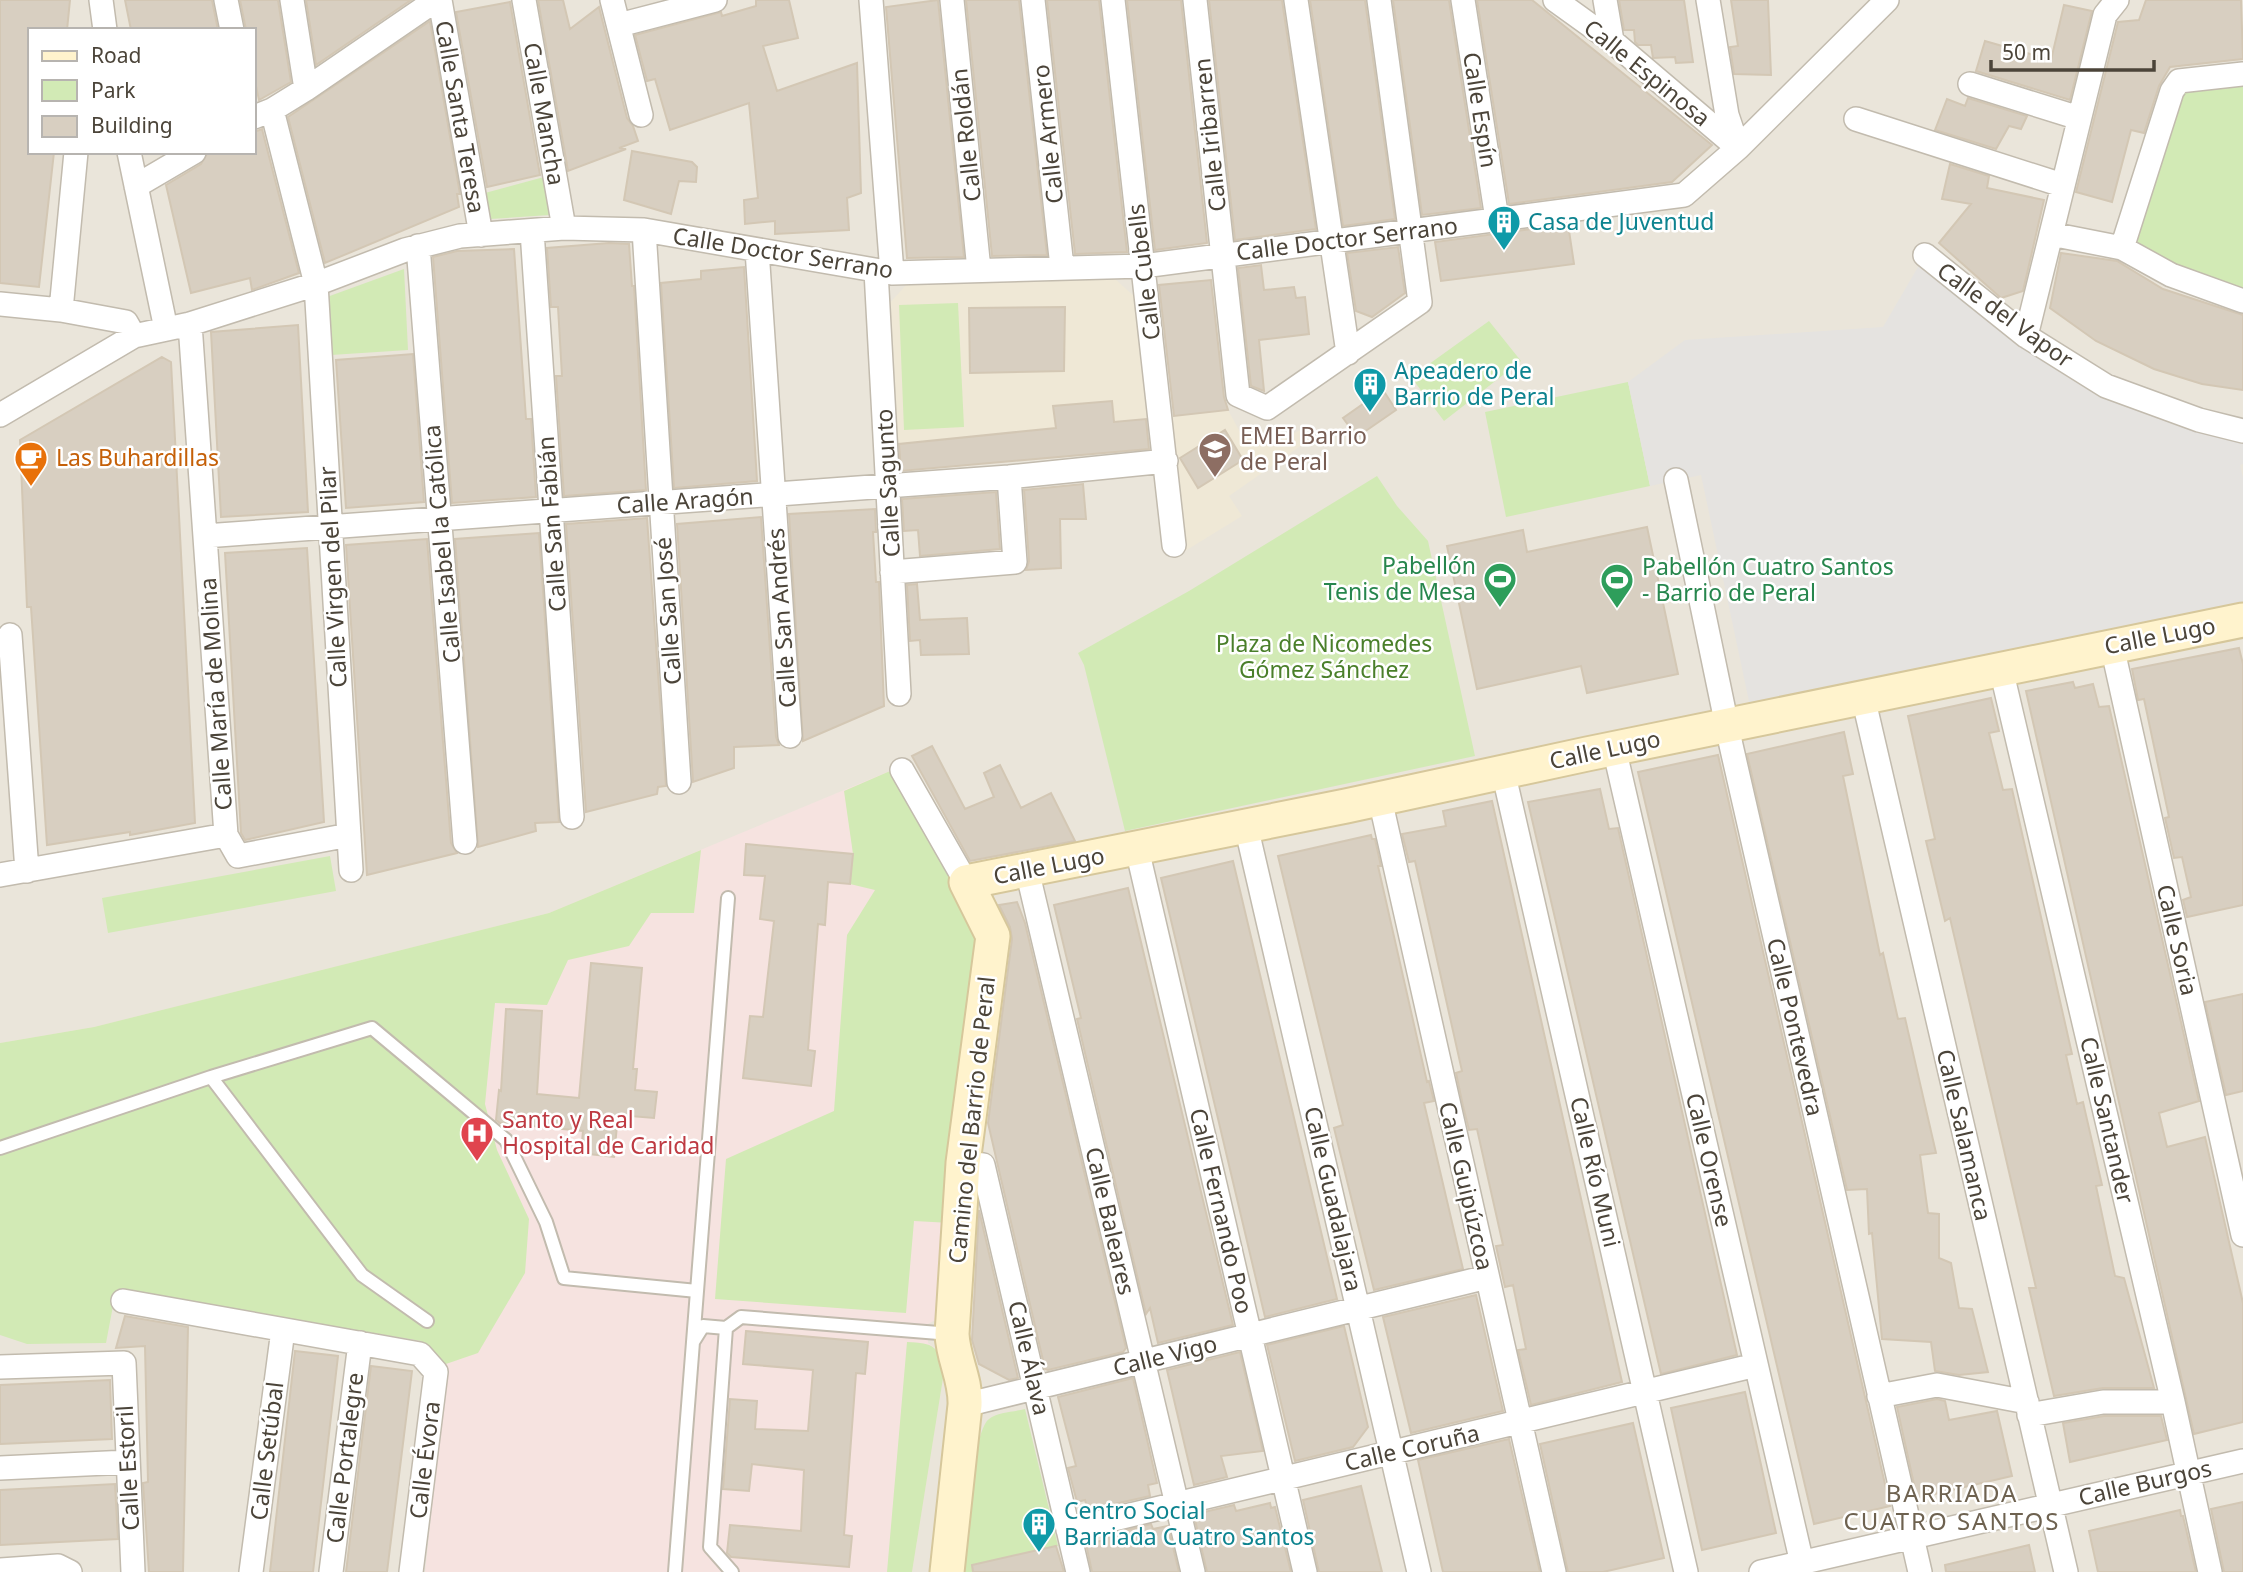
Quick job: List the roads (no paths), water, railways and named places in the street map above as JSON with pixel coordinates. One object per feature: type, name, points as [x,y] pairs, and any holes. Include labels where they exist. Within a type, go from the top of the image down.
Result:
[{"type":"street","points":[[88,28],[92,0]]},
{"type":"street","points":[[100,0],[105,28]]},
{"type":"street","points":[[226,0],[232,28]]},
{"type":"street","points":[[292,0],[306,89]]},
{"type":"street","points":[[263,114],[306,89],[438,0]]},
{"type":"street","name":"Calle Santa Teresa","points":[[438,0],[481,235]]},
{"type":"street","name":"Calle Mancha","points":[[524,0],[564,228]]},
{"type":"street","points":[[612,0],[641,115]]},
{"type":"street","points":[[618,25],[715,0]]},
{"type":"street","name":"Calle Sagunto","points":[[871,0],[884,272],[888,486],[899,694]]},
{"type":"street","name":"Calle Roldán","points":[[952,0],[979,270]]},
{"type":"street","name":"Calle Armero","points":[[1033,0],[1062,267]]},
{"type":"street","name":"Calle Cubells","points":[[1113,0],[1174,545]]},
{"type":"street","name":"Calle Iribarren","points":[[1195,0],[1238,395],[1267,408],[1348,352]]},
{"type":"street","points":[[1296,0],[1348,352],[1420,302],[1380,0]]},
{"type":"street","name":"Calle Espín","points":[[1463,0],[1497,219]]},
{"type":"street","name":"Calle Espinosa","points":[[1555,0],[1612,41],[1738,148]]},
{"type":"street","points":[[1605,0],[1612,41]]},
{"type":"street","points":[[1708,0],[1727,114],[1738,148],[1887,0]]},
{"type":"street","points":[[2026,336],[2105,15],[2117,0]]},
{"type":"street","points":[[2122,248],[2172,91],[2179,81],[2243,75]]},
{"type":"street","points":[[1970,83],[2079,118]]},
{"type":"street","name":"Calle Virgen del Pilar","points":[[263,114],[316,284],[351,870]]},
{"type":"street","points":[[1856,119],[2062,186]]},
{"type":"street","name":"Calle Doctor Serrano","points":[[0,415],[134,336],[190,324],[316,284],[418,246],[460,236],[564,228],[644,230],[884,272],[1143,266],[1684,195],[1738,148]]},
{"type":"street","points":[[61,310],[76,154]]},
{"type":"street","points":[[129,154],[166,329]]},
{"type":"street","points":[[136,186],[191,154]]},
{"type":"street","name":"Calle San José","points":[[644,230],[679,782]]},
{"type":"street","name":"Calle San Fabián","points":[[532,231],[572,817]]},
{"type":"street","points":[[2051,234],[2122,248],[2171,275],[2243,301]]},
{"type":"street","name":"Calle Isabel la Católica","points":[[418,246],[465,842]]},
{"type":"street","name":"Calle San Andrés","points":[[757,250],[790,736]]},
{"type":"street","name":"Calle del Vapor","points":[[1925,255],[2026,336],[2106,386],[2199,420],[2243,431]]},
{"type":"street","points":[[0,304],[61,310],[126,322],[134,336]]},
{"type":"street","name":"Calle María de Molina","points":[[0,875],[226,835],[190,324]]},
{"type":"street","name":"Calle Aragón","points":[[205,536],[1009,477],[1166,461]]},
{"type":"street","points":[[892,572],[1015,562],[1009,477]]},
{"type":"street","name":"Calle Pontevedra","points":[[1676,481],[1726,725],[1920,1572]]},
{"type":"street","name":"Calle Lugo","points":[[966,882],[2243,620]]},
{"type":"street","points":[[10,635],[27,871]]},
{"type":"street","name":"Calle Soria","points":[[2112,646],[2243,1235]]},
{"type":"street","name":"Calle Santander","points":[[2001,669],[2173,1402],[2210,1572]]},
{"type":"street","name":"Calle Salamanca","points":[[1863,697],[2066,1572]]},
{"type":"street","name":"Calle Orense","points":[[1614,748],[1803,1567]]},
{"type":"street","points":[[902,770],[966,882]]},
{"type":"street","name":"Calle Río Muni","points":[[1503,771],[1686,1572]]},
{"type":"street","name":"Calle Guipúzcoa","points":[[1380,799],[1554,1572]]},
{"type":"street","name":"Calle Guadalajara","points":[[1247,826],[1419,1572]]},
{"type":"street","points":[[226,835],[238,856],[349,835]]},
{"type":"street","name":"Calle Fernando Poo","points":[[1137,849],[1305,1572]]},
{"type":"street","name":"Calle Baleares","points":[[1027,870],[1193,1572]]},
{"type":"street","name":"Camino del Barrio de Peral","points":[[947,1572],[965,1405],[964,1382],[954,1351],[952,1334],[963,1163],[993,936],[966,882]]},
{"type":"street","name":"Calle Álava","points":[[963,1163],[983,1165],[1078,1572]]},
{"type":"street","name":"Calle Vigo","points":[[965,1405],[1487,1277]]},
{"type":"street","points":[[123,1301],[360,1343]]},
{"type":"street","name":"Calle Setúbal","points":[[251,1572],[283,1330]]},
{"type":"street","name":"Calle Évora","points":[[360,1343],[420,1354],[436,1372],[411,1572]]},
{"type":"street","name":"Calle Portalegre","points":[[331,1572],[360,1343]]},
{"type":"street","name":"Calle Estoril","points":[[0,1367],[124,1363],[133,1572]]},
{"type":"street","name":"Calle Coruña","points":[[1069,1530],[1756,1365]]},
{"type":"street","points":[[1879,1396],[1937,1385],[2028,1409],[2103,1402],[2173,1402]]},
{"type":"street","name":"Calle Burgos","points":[[1761,1572],[1803,1567],[1912,1537],[2243,1461]]},
{"type":"street","points":[[0,1468],[128,1462]]},
{"type":"street","points":[[0,1570],[58,1566],[70,1572]]},
{"type":"lane","points":[[675,1572],[728,898]]},
{"type":"lane","points":[[0,1148],[211,1077],[372,1028],[506,1140],[546,1222],[564,1278],[697,1292]]},
{"type":"lane","points":[[211,1077],[362,1275],[427,1321]]},
{"type":"lane","points":[[693,1342],[702,1326],[726,1328],[741,1317],[952,1334]]},
{"type":"lane","points":[[726,1328],[710,1547],[732,1572]]},
{"type":"place","name":"Casa de Juventud","points":[[1504,252]]},
{"type":"place","name":"Apeadero de Barrio de Peral","points":[[1370,414]]},
{"type":"place","name":"EMEI Barrio de Peral","points":[[1215,479]]},
{"type":"place","name":"Las Buhardillas","points":[[31,488]]},
{"type":"place","name":"Pabellón Tenis de Mesa","points":[[1500,609]]},
{"type":"place","name":"Pabellón Cuatro Santos - Barrio de Peral","points":[[1617,610]]},
{"type":"place","name":"Santo y Real Hospital de Caridad","points":[[477,1163]]},
{"type":"place","name":"Centro Social Barriada Cuatro Santos","points":[[1039,1554]]},
{"type":"district","name":"BARRIADA CUATRO SANTOS","points":[[1952,1508]]},
{"type":"park label","name":"Plaza de Nicomedes Gómez Sánchez","points":[[1324,657]]}]
